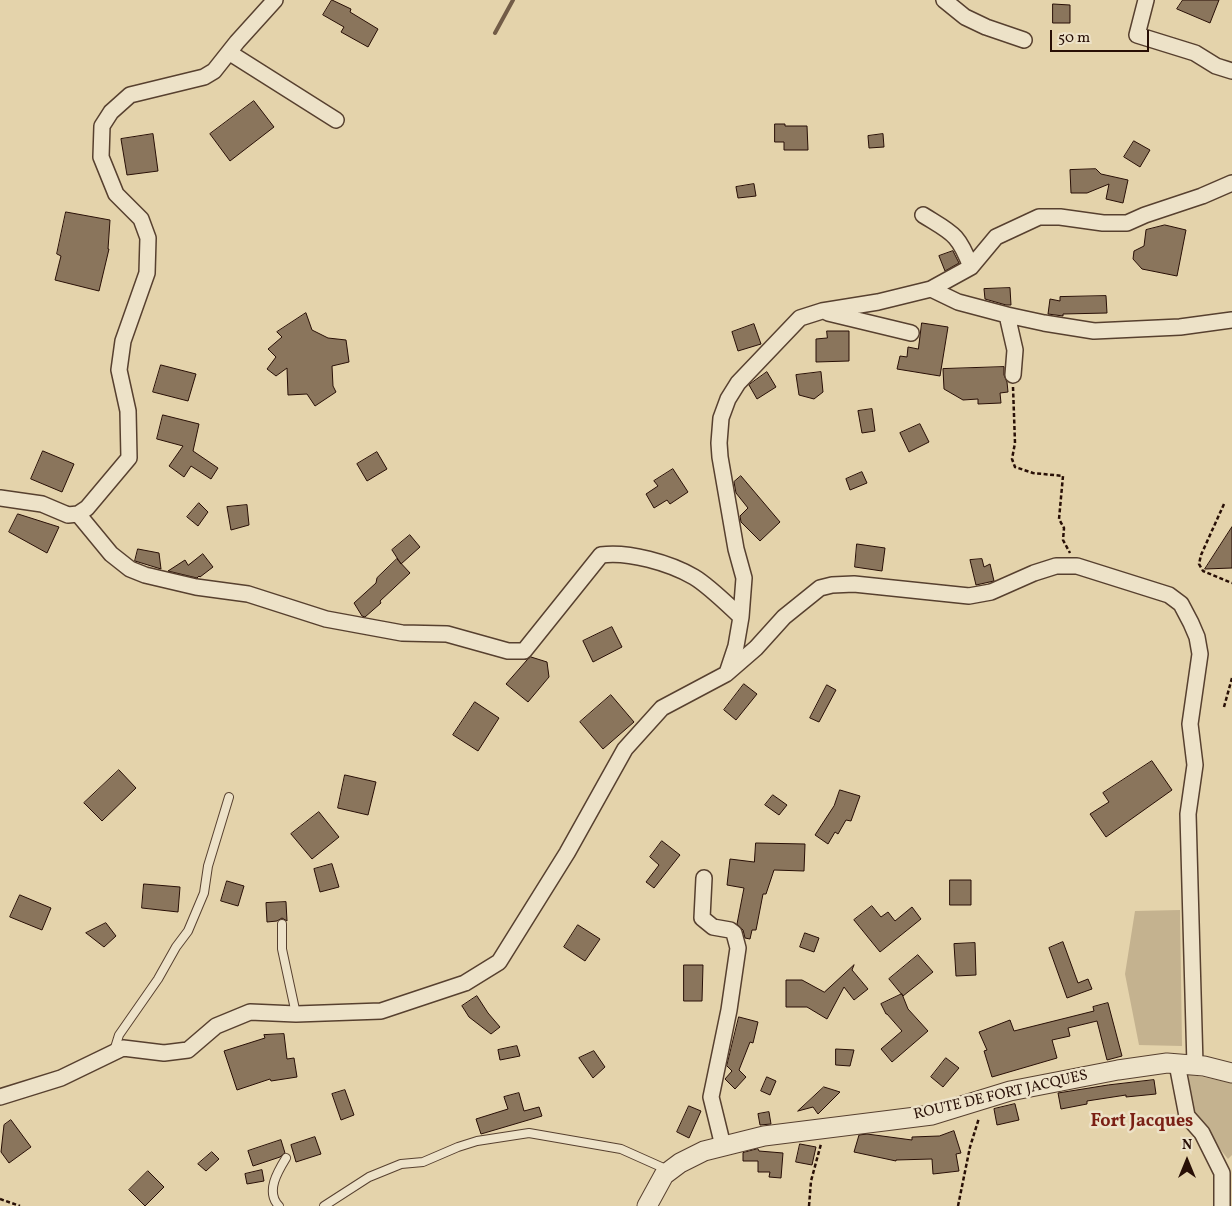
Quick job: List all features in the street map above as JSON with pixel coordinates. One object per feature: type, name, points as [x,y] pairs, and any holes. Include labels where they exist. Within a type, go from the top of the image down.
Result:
[{"type":"street","points":[[0,498],[42,504],[68,515],[78,514],[87,508],[129,458],[128,412],[119,370],[123,341],[147,273],[148,238],[141,219],[116,194],[101,157],[102,126],[111,112],[130,95],[204,77],[214,71],[275,0]]},
{"type":"street","points":[[944,0],[965,17],[986,27],[1024,40]]},
{"type":"street","points":[[1146,0],[1137,35],[1195,53],[1216,66],[1232,71]]},
{"type":"street","points":[[230,52],[336,120]]},
{"type":"street","points":[[726,674],[736,646],[742,617],[744,578],[736,549],[720,457],[721,418],[728,399],[738,383],[800,318],[822,311],[878,302],[931,289],[971,267],[996,237],[1039,217],[1060,217],[1103,223],[1127,223],[1232,183]]},
{"type":"street","points":[[923,215],[955,235],[963,246],[971,267]]},
{"type":"street","points":[[931,289],[958,302],[1007,315],[1094,331],[1180,327],[1232,320]]},
{"type":"street","points":[[822,311],[912,333]]},
{"type":"street","points":[[1007,315],[1015,350],[1013,375]]},
{"type":"street","points":[[78,514],[111,554],[130,569],[145,575],[196,588],[254,596],[326,619],[402,633],[447,634],[508,651],[524,650],[601,555],[625,555],[668,566],[695,577],[742,617]]},
{"type":"street","points":[[0,1097],[62,1078],[123,1048],[164,1053],[188,1050],[216,1026],[250,1012],[296,1014],[381,1011],[466,983],[499,962],[567,853],[625,749],[662,708],[726,674],[756,648],[784,618],[820,588],[832,585],[854,584],[969,596],[991,592],[1034,573],[1056,566],[1077,566],[1169,595],[1181,604],[1192,622],[1197,637],[1200,654],[1190,724],[1196,764],[1188,814],[1187,1116],[1202,1133],[1222,1173],[1222,1206]]},
{"type":"street","points":[[704,878],[702,918],[713,927],[730,930],[734,933],[738,948],[729,1010],[711,1096],[723,1146]]},
{"type":"street","name":"ROUTE DE FORT JACQUES","points":[[647,1206],[664,1174],[680,1163],[704,1151],[764,1136],[932,1115],[1010,1091],[1089,1075],[1167,1063],[1204,1066],[1232,1074]]},
{"type":"lane","points":[[113,1052],[119,1035],[158,979],[176,947],[188,931],[204,893],[208,866],[229,797]]},
{"type":"lane","points":[[282,924],[282,949],[296,1014]]},
{"type":"lane","points":[[324,1206],[369,1176],[402,1164],[423,1162],[477,1141],[529,1133],[621,1149],[669,1171]]},
{"type":"lane","points":[[279,1206],[276,1203],[273,1189],[276,1176],[286,1158]]},
{"type":"path","points":[[1013,375],[1012,399],[1015,443],[1012,460],[1015,467],[1033,473],[1063,476],[1059,519],[1064,528],[1063,540],[1077,566]]},
{"type":"path","points":[[1224,504],[1201,555],[1199,564],[1203,571],[1232,583]]},
{"type":"path","points":[[1224,707],[1232,678]]},
{"type":"path","points":[[958,1206],[970,1147],[984,1099]]},
{"type":"path","points":[[809,1206],[811,1181],[825,1127]]},
{"type":"path","points":[[0,1198],[20,1206]]},
{"type":"shaded area","points":[[1180,910],[1182,1046],[1139,1045],[1125,974],[1135,911]]},
{"type":"shaded area","points":[[1188,1074],[1232,1083],[1232,1155],[1228,1159],[1195,1118]]},
{"type":"building","points":[[332,0],[351,9],[350,12],[378,29],[368,47],[341,32],[344,27],[323,15]]},
{"type":"building","points":[[1183,0],[1219,0],[1210,23],[1177,9]]},
{"type":"building","points":[[1053,4],[1070,5],[1070,23],[1053,23]]},
{"type":"building","points":[[254,101],[274,127],[230,161],[210,134]]},
{"type":"building","points":[[775,124],[807,126],[808,150],[784,150],[784,142],[775,142]]},
{"type":"building","points":[[153,134],[158,171],[127,175],[121,139]]},
{"type":"building","points":[[883,134],[884,147],[869,148],[868,136]]},
{"type":"building","points":[[1134,141],[1150,150],[1140,167],[1124,157]]},
{"type":"building","points":[[1096,169],[1101,174],[1128,180],[1123,203],[1106,199],[1109,184],[1087,193],[1071,193],[1070,170]]},
{"type":"building","points":[[754,184],[756,196],[738,198],[736,187]]},
{"type":"building","points":[[66,212],[110,220],[109,249],[99,291],[55,280],[61,256],[57,254]]},
{"type":"building","points":[[1165,225],[1186,230],[1177,276],[1142,269],[1133,259],[1134,251],[1144,246],[1146,230]]},
{"type":"building","points":[[953,251],[959,263],[945,271],[939,256]]},
{"type":"building","points":[[1010,288],[1011,305],[985,299],[984,289]]},
{"type":"building","points":[[1106,296],[1107,313],[1063,314],[1063,316],[1048,314],[1050,299],[1060,301],[1060,297]]},
{"type":"building","points":[[306,313],[312,330],[328,338],[346,340],[349,362],[332,366],[333,386],[336,392],[315,406],[307,394],[288,395],[287,368],[276,376],[267,369],[276,357],[268,349],[282,337],[277,332]]},
{"type":"building","points":[[922,323],[948,327],[940,376],[897,369],[900,356],[907,357],[908,347],[918,349]]},
{"type":"building","points":[[754,324],[761,344],[738,351],[732,332]]},
{"type":"building","points":[[827,331],[849,331],[849,361],[816,362],[816,339],[827,338]]},
{"type":"building","points":[[161,365],[196,374],[188,401],[153,392]]},
{"type":"building","points":[[1004,367],[1008,392],[1000,393],[1001,403],[978,404],[978,399],[963,400],[944,389],[943,369]]},
{"type":"building","points":[[767,372],[776,387],[757,399],[749,385]]},
{"type":"building","points":[[821,372],[823,392],[814,399],[799,395],[796,375]]},
{"type":"building","points":[[872,409],[875,431],[862,433],[858,411]]},
{"type":"building","points":[[163,415],[199,424],[193,451],[218,468],[211,479],[191,466],[184,477],[169,466],[183,446],[157,439]]},
{"type":"building","points":[[920,424],[929,442],[909,452],[900,433]]},
{"type":"building","points":[[43,451],[74,464],[62,492],[31,479]]},
{"type":"building","points":[[377,452],[387,469],[367,481],[357,464]]},
{"type":"building","points":[[673,469],[688,492],[670,504],[667,500],[654,508],[646,494],[658,486],[654,481]]},
{"type":"building","points":[[862,472],[867,483],[850,490],[846,479]]},
{"type":"building","points":[[741,476],[780,522],[760,541],[741,522],[740,516],[748,508],[736,493],[734,482]]},
{"type":"building","points":[[199,503],[208,512],[198,526],[187,517]]},
{"type":"building","points":[[247,505],[249,525],[231,530],[227,507]]},
{"type":"building","points":[[18,514],[59,527],[47,553],[9,532]]},
{"type":"building","points":[[1232,527],[1232,568],[1205,569]]},
{"type":"building","points":[[410,535],[420,547],[401,564],[392,550]]},
{"type":"building","points":[[857,544],[885,548],[882,571],[855,567]]},
{"type":"building","points":[[138,549],[159,553],[161,569],[135,561]]},
{"type":"building","points":[[203,554],[213,567],[200,577],[197,578],[168,571],[185,560],[188,565]]},
{"type":"building","points":[[397,559],[410,573],[380,601],[381,603],[365,617],[362,616],[354,603],[376,583],[377,578]]},
{"type":"building","points":[[982,559],[984,567],[990,564],[994,581],[976,585],[970,560]]},
{"type":"building","points":[[612,627],[622,647],[593,662],[583,641]]},
{"type":"building","points":[[531,657],[547,662],[549,677],[528,702],[506,684]]},
{"type":"building","points":[[744,684],[757,694],[736,720],[724,710]]},
{"type":"building","points":[[827,685],[836,690],[819,722],[810,718]]},
{"type":"building","points":[[611,695],[634,722],[603,749],[580,722]]},
{"type":"building","points":[[475,702],[499,718],[478,751],[453,735]]},
{"type":"building","points":[[1152,761],[1172,790],[1106,837],[1090,814],[1109,802],[1103,793]]},
{"type":"building","points":[[119,770],[136,788],[102,821],[84,803]]},
{"type":"building","points":[[345,775],[376,782],[368,815],[338,808]]},
{"type":"building","points":[[840,790],[860,796],[851,821],[846,820],[838,834],[835,832],[828,844],[815,835],[834,806]]},
{"type":"building","points":[[773,795],[787,805],[779,815],[765,805]]},
{"type":"building","points":[[319,812],[339,837],[312,859],[291,834]]},
{"type":"building","points":[[662,841],[680,855],[654,888],[646,882],[659,865],[650,857]]},
{"type":"building","points":[[756,843],[805,844],[804,871],[774,870],[766,894],[763,894],[756,930],[752,930],[750,939],[745,938],[743,930],[737,924],[744,888],[727,885],[730,859],[754,862]]},
{"type":"building","points":[[332,864],[339,887],[320,892],[314,869]]},
{"type":"building","points":[[950,880],[971,880],[971,905],[950,905]]},
{"type":"building","points":[[227,881],[244,886],[238,906],[221,901]]},
{"type":"building","points":[[144,884],[180,887],[178,912],[142,908]]},
{"type":"building","points":[[20,895],[51,908],[42,930],[10,917]]},
{"type":"building","points":[[286,902],[287,921],[282,918],[277,921],[267,922],[266,903]]},
{"type":"building","points":[[872,906],[881,917],[888,912],[895,921],[912,907],[921,919],[880,952],[854,920]]},
{"type":"building","points":[[106,923],[116,936],[104,947],[86,933]]},
{"type":"building","points":[[578,925],[600,939],[585,961],[564,947]]},
{"type":"building","points":[[805,933],[819,938],[814,952],[800,947]]},
{"type":"building","points":[[1063,942],[1078,983],[1088,979],[1092,989],[1067,998],[1049,948]]},
{"type":"building","points":[[975,943],[976,975],[956,976],[954,944]]},
{"type":"building","points":[[918,955],[933,972],[903,996],[889,979]]},
{"type":"building","points":[[684,965],[703,965],[702,1001],[684,1001]]},
{"type":"building","points":[[854,965],[852,970],[868,989],[854,1000],[844,987],[827,1019],[807,1007],[786,1007],[786,980],[802,980],[824,992]]},
{"type":"building","points":[[902,994],[908,1009],[928,1031],[892,1062],[881,1049],[902,1031],[886,1014],[881,1004]]},
{"type":"building","points":[[477,996],[500,1027],[491,1034],[469,1017],[462,1006]]},
{"type":"building","points":[[1108,1003],[1122,1056],[1107,1060],[1097,1021],[1068,1028],[1070,1036],[1052,1040],[1057,1058],[992,1077],[984,1051],[987,1050],[979,1032],[1010,1020],[1014,1031],[1094,1011],[1093,1007]]},
{"type":"building","points":[[739,1017],[758,1022],[753,1043],[750,1042],[739,1070],[746,1077],[735,1089],[725,1079],[732,1071],[727,1066]]},
{"type":"building","points":[[284,1034],[287,1059],[294,1058],[297,1077],[271,1081],[270,1079],[237,1090],[224,1051],[265,1038],[264,1035]]},
{"type":"building","points":[[517,1046],[520,1056],[500,1060],[498,1050]]},
{"type":"building","points":[[836,1049],[854,1050],[850,1066],[836,1065]]},
{"type":"building","points":[[594,1051],[605,1067],[593,1078],[579,1058]]},
{"type":"building","points":[[946,1058],[959,1068],[943,1087],[931,1077]]},
{"type":"building","points":[[767,1077],[776,1081],[770,1095],[761,1091]]},
{"type":"building","points":[[1154,1080],[1156,1094],[1126,1097],[1126,1095],[1087,1101],[1087,1104],[1061,1109],[1058,1093]]},
{"type":"building","points":[[824,1087],[840,1092],[818,1114],[813,1107],[798,1111]]},
{"type":"building","points":[[345,1090],[354,1115],[341,1120],[332,1094]]},
{"type":"building","points":[[519,1093],[524,1111],[539,1107],[542,1116],[481,1134],[476,1119],[508,1109],[504,1097]]},
{"type":"building","points":[[1015,1104],[1019,1120],[997,1125],[994,1109]]},
{"type":"building","points":[[689,1106],[701,1111],[689,1138],[677,1132]]},
{"type":"building","points":[[769,1112],[771,1124],[760,1125],[758,1114]]},
{"type":"building","points":[[11,1120],[31,1147],[9,1163],[1,1152],[4,1125]]},
{"type":"building","points":[[954,1131],[961,1153],[956,1154],[959,1171],[933,1174],[932,1159],[896,1161],[854,1152],[859,1135],[867,1134],[912,1140],[912,1137],[939,1136]]},
{"type":"building","points":[[315,1137],[321,1154],[296,1162],[291,1145]]},
{"type":"building","points":[[281,1140],[285,1153],[280,1157],[253,1166],[248,1151]]},
{"type":"building","points":[[800,1144],[816,1147],[812,1165],[796,1162]]},
{"type":"building","points":[[758,1149],[759,1151],[783,1153],[781,1178],[769,1177],[770,1172],[758,1172],[758,1161],[743,1161],[743,1153]]},
{"type":"building","points":[[212,1152],[219,1159],[206,1171],[198,1164]]},
{"type":"building","points":[[262,1170],[264,1181],[247,1184],[245,1174]]},
{"type":"building","points":[[148,1171],[164,1187],[145,1206],[129,1190]]},
{"type":"waterway","points":[[495,33],[513,0]]},
{"type":"district","name":"Fort Jacques","points":[[1142,1123]]}]
